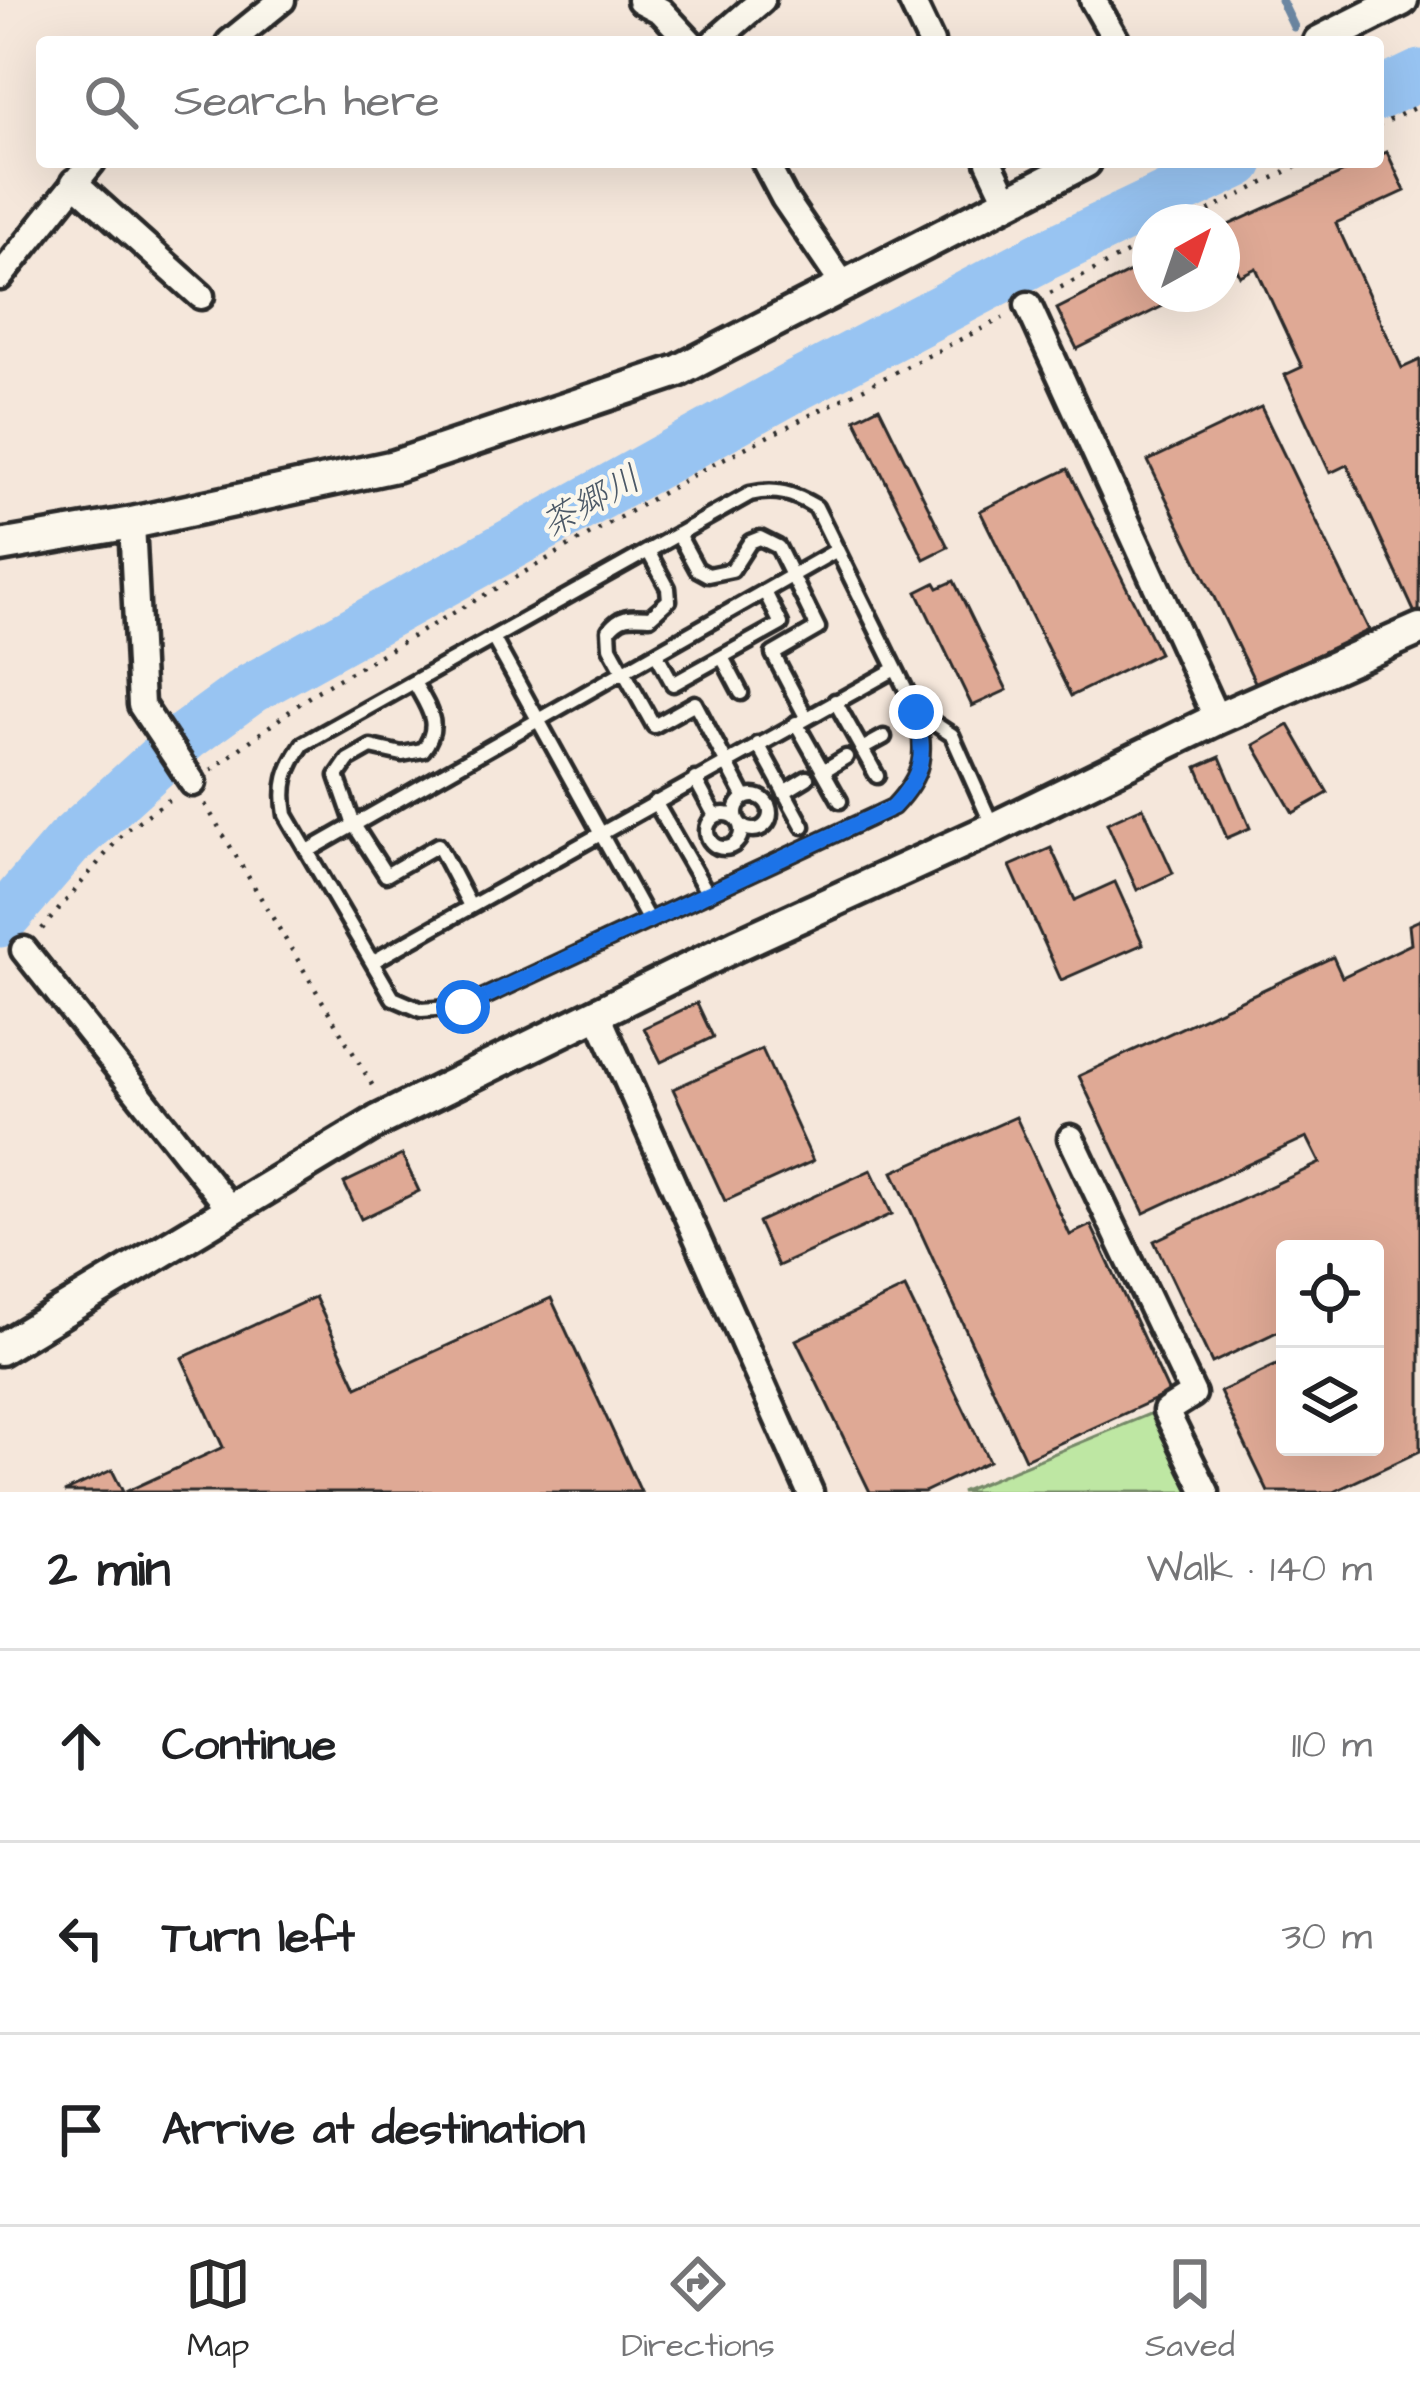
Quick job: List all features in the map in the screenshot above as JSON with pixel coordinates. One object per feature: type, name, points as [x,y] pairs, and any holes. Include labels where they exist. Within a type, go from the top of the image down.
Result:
[{"type":"street","points":[[237,36],[282,0]]},
{"type":"street","points":[[640,0],[661,11],[685,36]]},
{"type":"street","points":[[721,36],[762,0]]},
{"type":"street","points":[[911,0],[928,36]]},
{"type":"street","points":[[1094,0],[1114,36]]},
{"type":"street","points":[[1331,36],[1402,0]]},
{"type":"street","points":[[0,277],[87,168]]},
{"type":"street","points":[[768,168],[844,286]]},
{"type":"street","points":[[992,168],[1008,202]]},
{"type":"street","points":[[0,547],[395,466],[678,371],[1073,168]]},
{"type":"street","points":[[74,182],[201,296]]},
{"type":"street","points":[[1028,304],[1217,718]]},
{"type":"street","points":[[132,523],[141,705],[193,783]]},
{"type":"street","points":[[0,1349],[391,1115],[1217,718],[1420,629]]},
{"type":"street","points":[[24,950],[231,1210]]},
{"type":"street","points":[[598,1015],[810,1492]]},
{"type":"street","points":[[1071,1138],[1193,1394],[1166,1411],[1206,1492]]},
{"type":"lane","points":[[771,489],[816,506],[837,550],[916,712],[924,748],[914,784],[893,807],[463,1007],[421,1010],[393,998],[286,815],[282,792],[287,768],[303,744],[750,494],[771,489]]},
{"type":"lane","points":[[678,534],[697,569],[708,575],[733,570],[744,547],[760,538],[778,547],[818,628],[772,654],[840,801]]},
{"type":"lane","points":[[308,851],[837,550]]},
{"type":"lane","points":[[648,551],[668,588],[669,600],[650,617],[626,616],[609,630],[610,647],[654,726],[695,703],[745,798]]},
{"type":"lane","points":[[656,653],[674,684],[781,624],[764,592]]},
{"type":"lane","points":[[493,638],[649,921]]},
{"type":"lane","points":[[722,657],[740,693]]},
{"type":"lane","points":[[372,962],[896,669]]},
{"type":"lane","points":[[414,682],[434,715],[433,736],[423,750],[402,754],[370,747],[348,760],[337,776],[354,825],[386,875],[438,845],[470,906]]},
{"type":"lane","points":[[835,701],[877,776]]},
{"type":"lane","points":[[916,712],[952,734],[994,828]]},
{"type":"lane","points":[[862,749],[884,737]]},
{"type":"lane","points":[[758,744],[803,826]]},
{"type":"lane","points":[[823,771],[846,758]]},
{"type":"lane","points":[[784,792],[808,778]]},
{"type":"lane","points":[[695,779],[716,816]]},
{"type":"lane","points":[[655,802],[708,894]]},
{"type":"path","points":[[1384,123],[1420,105]]},
{"type":"path","points":[[1222,204],[1293,168]]},
{"type":"path","points":[[24,950],[126,830],[314,693],[688,478],[1132,251]]},
{"type":"path","points":[[193,783],[391,1115]]},
{"type":"green space","points":[[1152,1413],[1192,1492],[961,1492]]},
{"type":"building","points":[[1387,152],[1405,191],[1336,223],[1402,368],[1420,360],[1419,622],[1347,465],[1330,473],[1285,375],[1302,367],[1256,268],[1240,276],[1240,220],[1353,168],[1384,168]]},
{"type":"building","points":[[1132,271],[1132,312],[1151,312],[1077,349],[1057,309]]},
{"type":"building","points":[[879,407],[948,547],[924,559],[855,419]]},
{"type":"building","points":[[1261,407],[1369,630],[1256,684],[1148,461]]},
{"type":"building","points":[[1068,469],[1159,653],[1071,696],[980,511]]},
{"type":"building","points":[[954,581],[1007,690],[972,706],[917,592]]},
{"type":"building","points":[[1289,725],[1328,793],[1293,813],[1254,745]]},
{"type":"building","points":[[1220,757],[1250,828],[1227,838],[1197,767]]},
{"type":"building","points":[[1143,807],[1173,873],[1137,890],[1107,823]]},
{"type":"building","points":[[1051,848],[1075,900],[1115,882],[1143,944],[1061,980],[1010,866]]},
{"type":"building","points":[[1420,920],[1420,1451],[1333,1492],[1268,1492],[1220,1392],[1276,1365],[1276,1456],[1384,1456],[1384,1240],[1276,1240],[1276,1332],[1212,1363],[1154,1241],[1320,1163],[1307,1137],[1144,1213],[1079,1076],[1333,957],[1342,977],[1411,944],[1409,925]]},
{"type":"building","points":[[697,1003],[713,1037],[661,1062],[644,1028]]},
{"type":"building","points":[[762,1049],[813,1161],[725,1201],[673,1089]]},
{"type":"building","points":[[1016,1117],[1070,1235],[1091,1225],[1169,1393],[1025,1459],[893,1172]]},
{"type":"building","points":[[402,1155],[419,1191],[361,1219],[344,1183]]},
{"type":"building","points":[[871,1170],[892,1214],[778,1266],[758,1222]]},
{"type":"building","points":[[905,1288],[989,1461],[924,1492],[870,1492],[796,1340]]},
{"type":"building","points":[[315,1297],[357,1387],[551,1298],[641,1492],[125,1492],[223,1447],[182,1358]]},
{"type":"building","points":[[112,1470],[123,1492],[64,1492]]},
{"type":"waterway","points":[[1281,0],[1294,27]]},
{"type":"waterway","name":"茶郷川","points":[[1384,92],[1420,75]]},
{"type":"waterway","name":"茶郷川","points":[[0,922],[68,843],[185,737],[252,688],[794,387],[1045,255],[1226,168]]},
{"type":"route","points":[[463,1007],[893,807],[914,784],[924,748],[916,712]]}]
